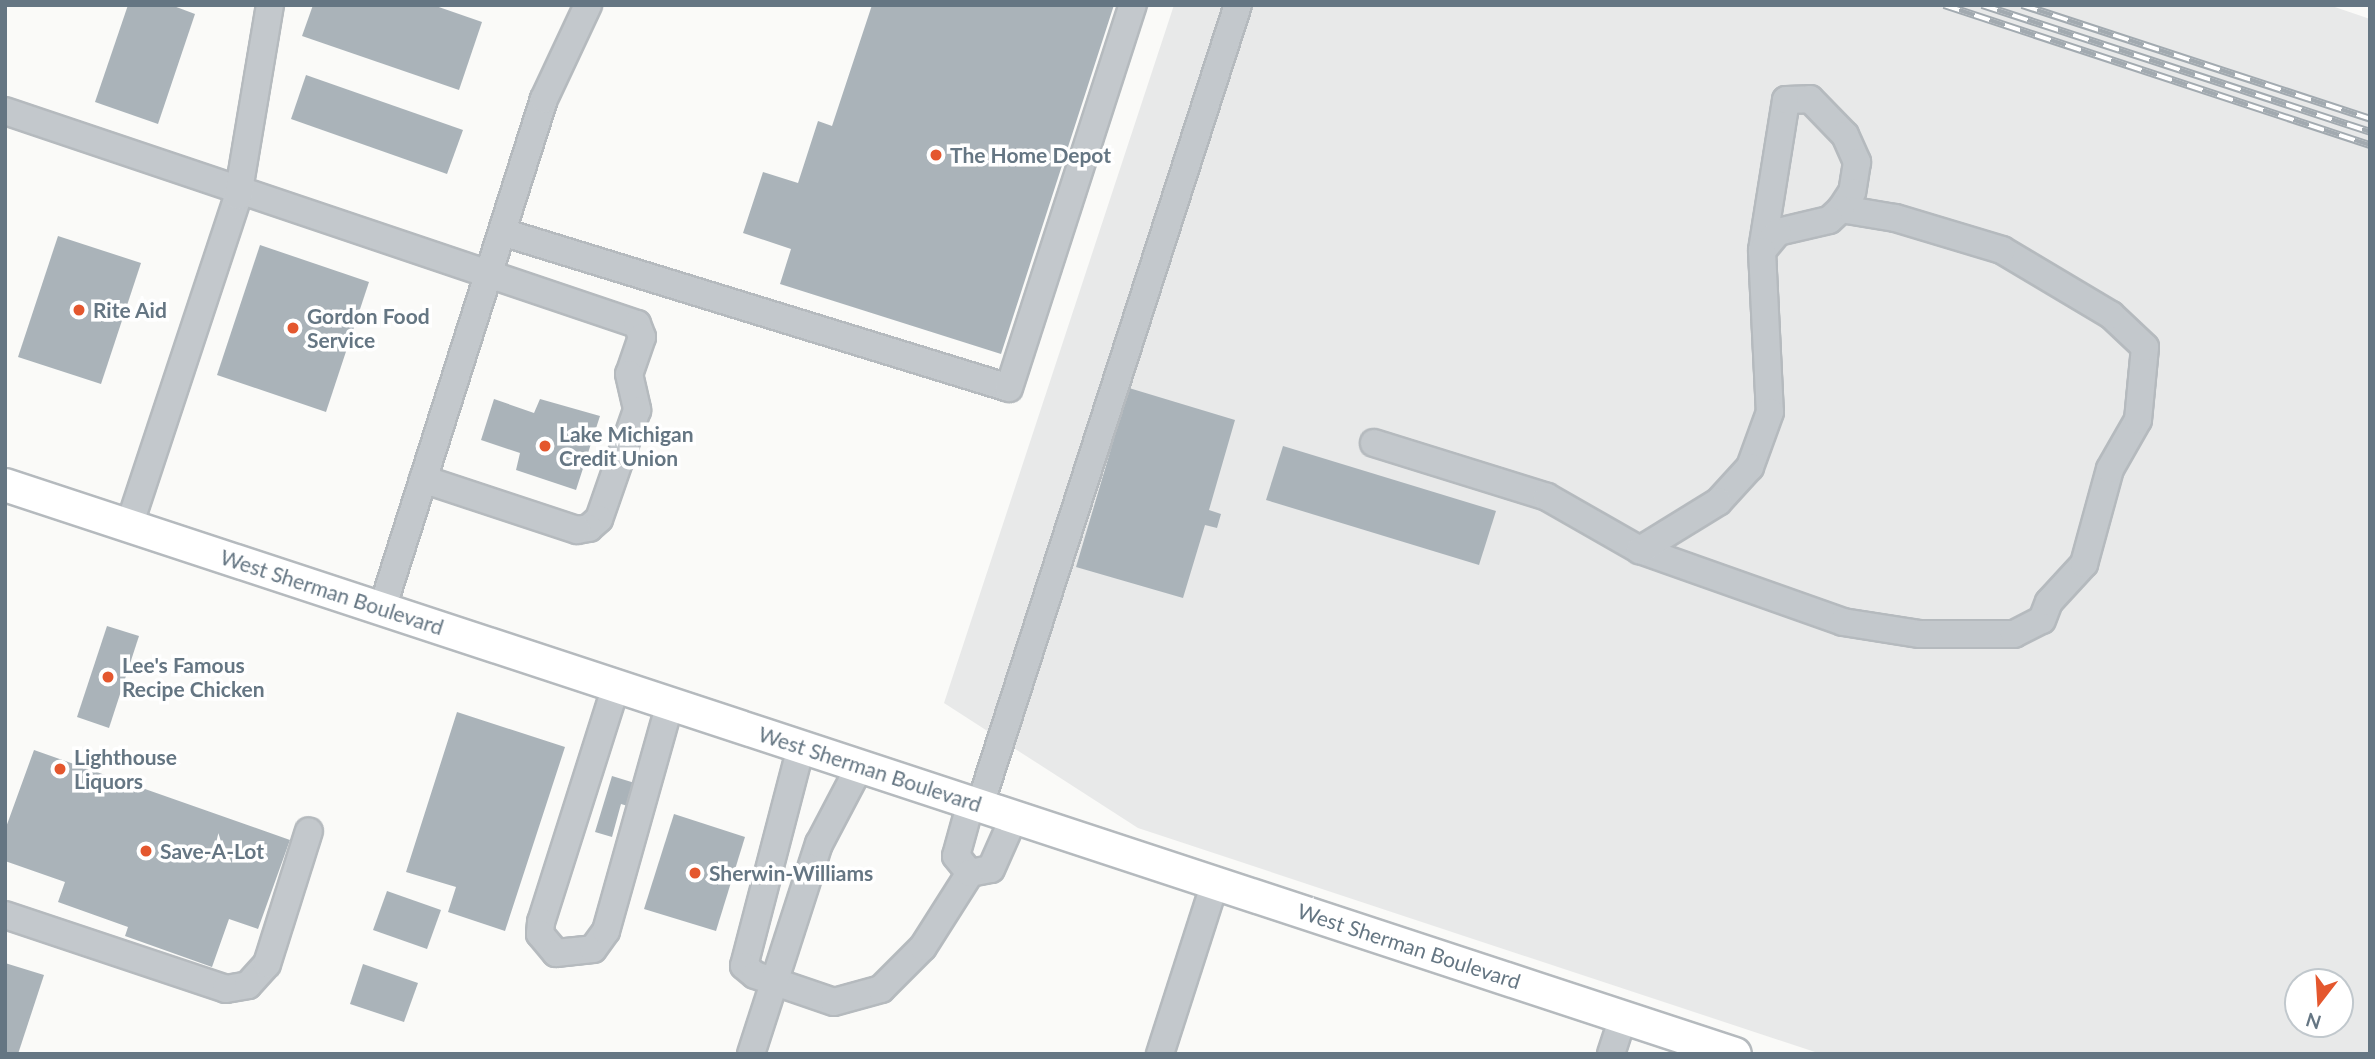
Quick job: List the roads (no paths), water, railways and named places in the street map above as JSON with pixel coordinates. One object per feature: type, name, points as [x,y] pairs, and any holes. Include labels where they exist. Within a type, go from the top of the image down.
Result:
[{"type":"main road","name":"West Sherman Boulevard","points":[[5,485],[1735,1054]]},
{"type":"street","points":[[129,526],[239,188],[270,5]]},
{"type":"street","points":[[382,609],[544,99],[589,5]]},
{"type":"street","points":[[502,232],[1009,388],[1133,5]]},
{"type":"street","points":[[970,873],[956,856],[1238,5]]},
{"type":"street","points":[[1640,550],[1718,502],[1750,467],[1770,412],[1762,251],[1786,100],[1810,99],[1844,135],[1857,162],[1852,192],[1841,209],[1829,220],[1778,232],[1762,251]]},
{"type":"street","points":[[5,111],[637,324],[642,337],[629,374],[637,410],[599,519],[589,528],[577,530],[423,479]]},
{"type":"street","points":[[1374,443],[1547,497],[1640,550],[1843,622],[1920,634],[2014,634],[2042,621],[2049,602],[2084,564],[2110,468],[2138,420],[2145,346],[2111,315],[2002,250],[1895,218],[1841,209]]},
{"type":"street","points":[[616,686],[541,922],[540,934],[556,953],[579,956],[606,931],[670,704]]},
{"type":"street","points":[[801,747],[744,966],[774,984],[834,1002],[881,989],[923,947],[970,873],[991,869],[1014,817]]},
{"type":"street","points":[[751,1054],[819,844],[860,766]]},
{"type":"street","points":[[5,915],[226,989],[248,985],[267,964],[309,831]]},
{"type":"street","points":[[1160,1054],[1215,883]]},
{"type":"street","points":[[1611,1054],[1623,1017]]},
{"type":"railway","points":[[1944,5],[2370,145]]},
{"type":"railway","points":[[1982,5],[2370,132]]},
{"type":"railway","points":[[2022,5],[2370,119]]},
{"type":"place","name":"The Home Depot","points":[[936,155]]},
{"type":"place","name":"Rite Aid","points":[[79,310]]},
{"type":"place","name":"Gordon Food Service","points":[[293,328]]},
{"type":"place","name":"Lake Michigan Credit Union","points":[[545,446]]},
{"type":"place","name":"Lee's Famous Recipe Chicken","points":[[108,677]]},
{"type":"place","name":"Lighthouse Liquors","points":[[60,769]]},
{"type":"place","name":"Save-A-Lot","points":[[146,851]]},
{"type":"place","name":"Sherwin-Williams","points":[[695,873]]}]
